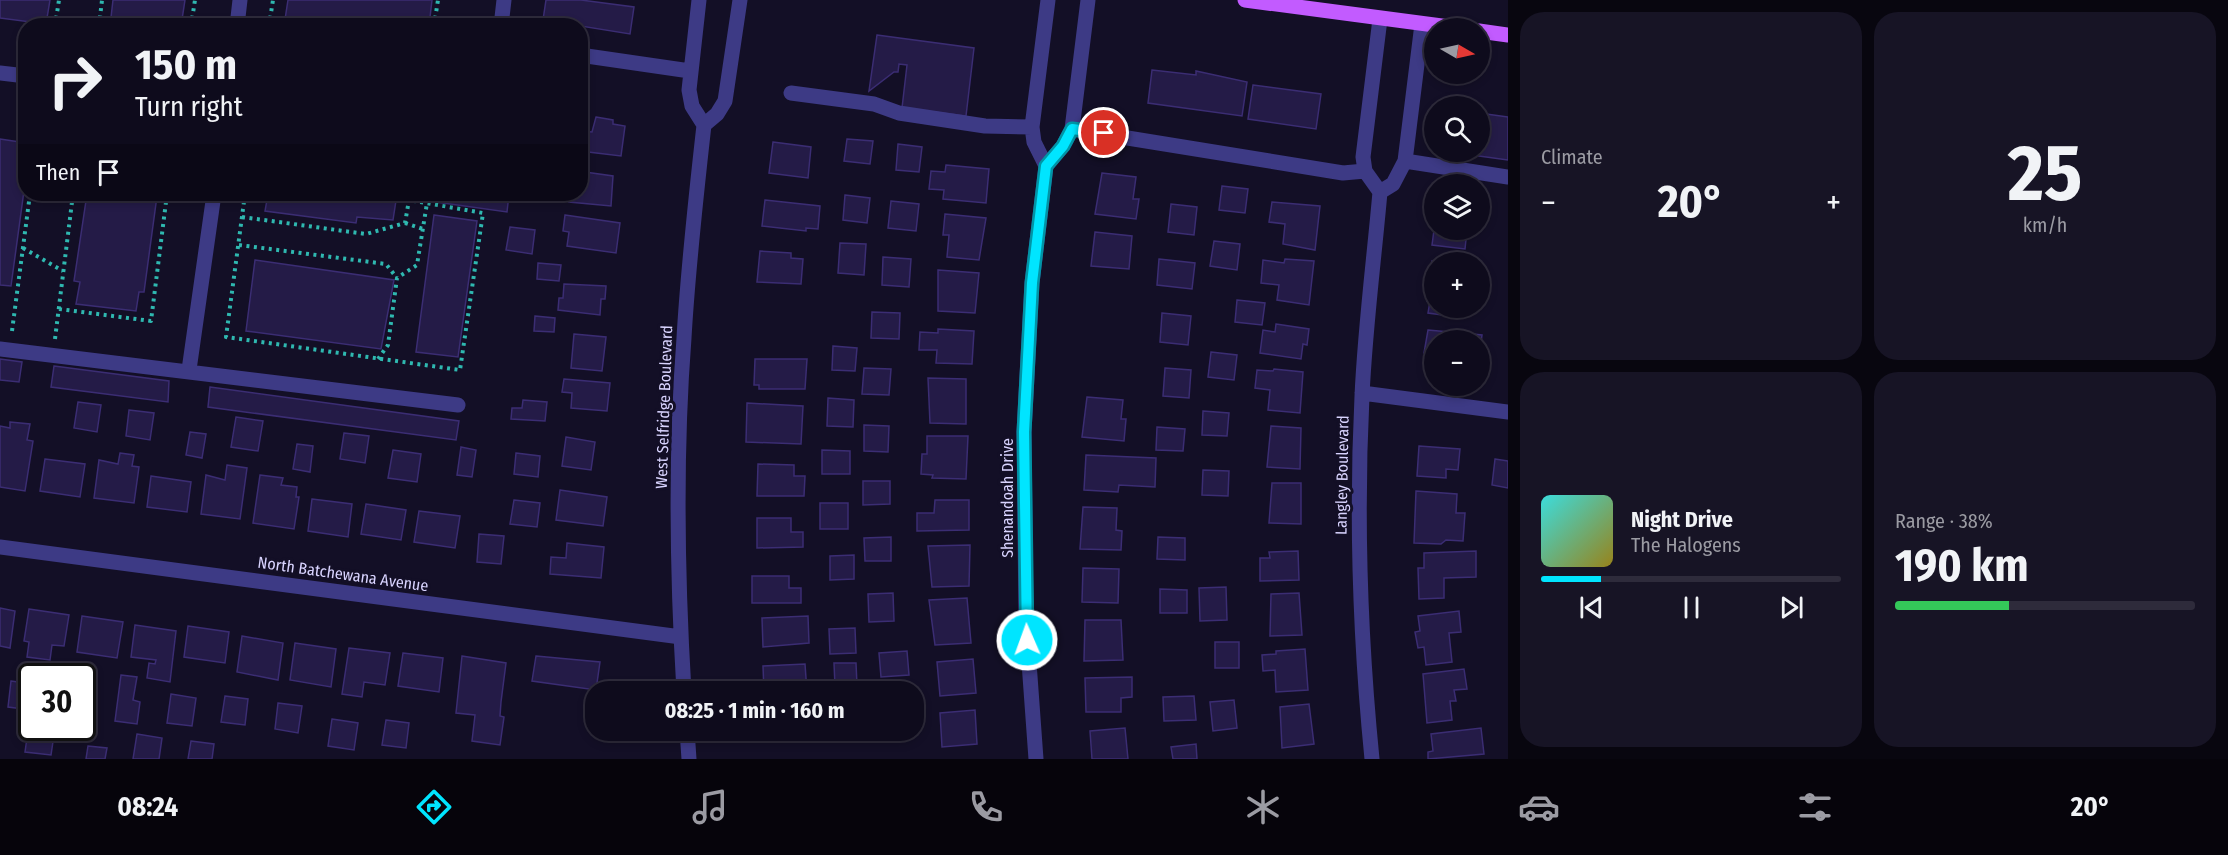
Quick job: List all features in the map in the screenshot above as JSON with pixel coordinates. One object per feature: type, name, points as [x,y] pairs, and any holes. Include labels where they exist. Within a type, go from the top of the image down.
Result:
[{"type":"main road","points":[[1245,0],[1422,24]]},
{"type":"main road","points":[[1490,33],[1508,35]]},
{"type":"street","points":[[238,18],[240,0]]},
{"type":"street","points":[[502,18],[504,0]]},
{"type":"street","points":[[699,0],[689,90],[692,106],[704,125],[717,114],[725,101],[740,0]]},
{"type":"street","points":[[1048,0],[1032,127],[1034,142],[1046,166],[1063,146],[1072,129],[1088,0]]},
{"type":"street","points":[[1380,19],[1363,157],[1365,171],[1380,192],[1393,183],[1405,161],[1422,24]]},
{"type":"street","points":[[588,56],[690,71]]},
{"type":"street","points":[[0,73],[18,75]]},
{"type":"street","points":[[791,93],[874,104],[899,113],[986,126],[1032,127]]},
{"type":"street","name":"West Selfridge Boulevard","points":[[683,681],[679,541],[683,339],[704,125]]},
{"type":"street","points":[[1072,129],[1343,173],[1365,171]]},
{"type":"street","points":[[1405,161],[1508,177]]},
{"type":"street","name":"Shenandoah Drive","points":[[1036,759],[1026,621],[1024,432],[1032,283],[1046,166]]},
{"type":"street","name":"Langley Boulevard","points":[[1372,759],[1363,662],[1359,557],[1362,393],[1380,192]]},
{"type":"street","points":[[189,370],[213,201]]},
{"type":"street","points":[[5,349],[458,405]]},
{"type":"street","points":[[1362,393],[1508,412]]},
{"type":"street","name":"North Batchewana Avenue","points":[[0,547],[681,637]]},
{"type":"street","points":[[688,741],[689,759]]},
{"type":"path","points":[[55,18],[58,0]]},
{"type":"path","points":[[100,18],[102,0]]},
{"type":"path","points":[[192,18],[195,0]]},
{"type":"path","points":[[270,18],[273,0]]},
{"type":"path","points":[[436,18],[438,0]]},
{"type":"path","points":[[5,349],[29,201]]},
{"type":"path","points":[[53,355],[72,201]]},
{"type":"path","points":[[59,309],[152,321],[166,201]]},
{"type":"path","points":[[245,201],[226,337],[460,370],[483,213],[415,201]]},
{"type":"path","points":[[405,223],[409,201]]},
{"type":"path","points":[[397,278],[417,265],[427,203]]},
{"type":"path","points":[[242,217],[366,234],[405,223],[423,230]]},
{"type":"path","points":[[239,245],[386,264],[397,278],[388,345],[378,359]]},
{"type":"path","points":[[23,248],[63,271]]},
{"type":"building","points":[[0,0],[50,0],[47,18],[18,18],[18,20],[0,18]]},
{"type":"building","points":[[113,0],[185,0],[182,18],[111,18]]},
{"type":"building","points":[[288,0],[432,0],[430,18],[285,18]]},
{"type":"building","points":[[546,0],[581,0],[634,7],[630,34],[588,27],[588,18],[543,18]]},
{"type":"building","points":[[877,35],[974,48],[966,116],[902,108],[907,65],[899,64],[898,72],[894,72],[869,91]]},
{"type":"building","points":[[1152,70],[1196,75],[1196,71],[1247,82],[1242,116],[1148,103]]},
{"type":"building","points":[[1253,85],[1321,94],[1316,129],[1248,119]]},
{"type":"building","points":[[1490,115],[1508,117],[1508,160],[1490,158]]},
{"type":"building","points":[[596,117],[613,120],[613,124],[625,126],[621,156],[588,152],[588,132],[592,132]]},
{"type":"building","points":[[0,139],[18,142],[18,201],[23,201],[11,286],[0,285]]},
{"type":"building","points":[[847,139],[873,141],[870,164],[844,161]]},
{"type":"building","points":[[773,142],[811,147],[808,178],[769,173]]},
{"type":"building","points":[[898,144],[922,147],[919,172],[896,170]]},
{"type":"building","points":[[946,165],[989,169],[986,203],[943,199],[944,190],[929,189],[931,171],[945,172]]},
{"type":"building","points":[[588,172],[613,176],[611,206],[569,202],[588,201]]},
{"type":"building","points":[[1102,173],[1136,177],[1133,199],[1139,199],[1136,219],[1095,214]]},
{"type":"building","points":[[1222,186],[1248,189],[1245,213],[1219,210]]},
{"type":"building","points":[[845,195],[870,198],[867,223],[843,220]]},
{"type":"building","points":[[765,200],[820,206],[818,229],[806,228],[806,231],[762,226]]},
{"type":"building","points":[[86,201],[156,201],[144,292],[139,292],[136,311],[76,304],[80,282],[74,281]]},
{"type":"building","points":[[267,201],[396,201],[393,220],[357,217],[356,223],[265,211]]},
{"type":"building","points":[[429,201],[508,201],[507,212]]},
{"type":"building","points":[[891,201],[919,204],[916,231],[888,228]]},
{"type":"building","points":[[1272,202],[1320,206],[1315,250],[1283,244],[1285,224],[1269,222]]},
{"type":"building","points":[[1171,204],[1197,207],[1194,235],[1168,232]]},
{"type":"building","points":[[945,214],[986,218],[979,260],[947,257],[949,235],[943,235]]},
{"type":"building","points":[[434,215],[477,221],[458,357],[416,352]]},
{"type":"building","points":[[565,215],[620,223],[616,253],[567,246],[569,232],[563,231]]},
{"type":"building","points":[[510,227],[535,230],[532,254],[506,250]]},
{"type":"building","points":[[1095,232],[1132,236],[1129,269],[1091,266]]},
{"type":"building","points":[[1433,240],[1466,240],[1465,249],[1432,245]]},
{"type":"building","points":[[1214,241],[1240,244],[1237,270],[1210,266]]},
{"type":"building","points":[[840,243],[866,244],[864,275],[838,273]]},
{"type":"building","points":[[760,251],[791,253],[791,258],[803,259],[801,284],[757,282]]},
{"type":"building","points":[[883,257],[911,259],[909,287],[882,285]]},
{"type":"building","points":[[1159,259],[1195,263],[1192,289],[1157,285]]},
{"type":"building","points":[[1285,259],[1314,261],[1309,305],[1277,300],[1279,285],[1261,283],[1263,260],[1284,263]]},
{"type":"building","points":[[255,260],[394,280],[381,349],[246,331]]},
{"type":"building","points":[[538,263],[561,265],[559,281],[537,279]]},
{"type":"building","points":[[938,270],[979,273],[975,313],[938,311]]},
{"type":"building","points":[[564,284],[606,286],[605,299],[601,299],[600,315],[558,310],[559,298],[563,298]]},
{"type":"building","points":[[1237,300],[1265,303],[1262,325],[1235,322]]},
{"type":"building","points":[[872,312],[900,313],[899,339],[871,338]]},
{"type":"building","points":[[1162,313],[1191,316],[1188,345],[1160,342]]},
{"type":"building","points":[[535,316],[555,318],[554,332],[534,331]]},
{"type":"building","points":[[1276,324],[1309,329],[1307,345],[1303,344],[1301,359],[1260,353],[1263,330],[1275,332]]},
{"type":"building","points":[[938,329],[974,331],[972,364],[936,363],[937,350],[919,350],[920,332],[938,333]]},
{"type":"building","points":[[574,334],[606,337],[602,371],[571,368]]},
{"type":"building","points":[[833,346],[857,348],[855,371],[832,370]]},
{"type":"building","points":[[1211,352],[1237,355],[1234,380],[1208,377]]},
{"type":"building","points":[[0,359],[22,362],[19,382],[0,380]]},
{"type":"building","points":[[755,359],[807,359],[805,389],[759,389],[759,385],[754,385]]},
{"type":"building","points":[[54,366],[169,381],[168,402],[51,387]]},
{"type":"building","points":[[864,368],[891,369],[889,395],[862,394]]},
{"type":"building","points":[[1165,368],[1191,370],[1189,398],[1163,396]]},
{"type":"building","points":[[1274,369],[1303,372],[1300,413],[1268,410],[1270,390],[1255,388],[1257,370],[1273,371]]},
{"type":"building","points":[[928,378],[966,379],[966,424],[930,423]]},
{"type":"building","points":[[564,379],[610,383],[607,411],[571,408],[572,393],[562,392]]},
{"type":"building","points":[[210,387],[459,421],[456,440],[208,407]]},
{"type":"building","points":[[1087,397],[1123,400],[1121,419],[1126,419],[1124,441],[1082,437]]},
{"type":"building","points":[[828,398],[854,400],[853,427],[827,426]]},
{"type":"building","points":[[523,400],[547,402],[545,421],[511,419],[512,408],[522,408]]},
{"type":"building","points":[[78,402],[101,405],[97,432],[74,428]]},
{"type":"building","points":[[747,403],[803,406],[801,444],[746,442]]},
{"type":"building","points":[[129,410],[154,413],[150,440],[126,436]]},
{"type":"building","points":[[1203,411],[1229,413],[1227,436],[1202,435]]},
{"type":"building","points":[[236,417],[263,421],[258,451],[231,447]]},
{"type":"building","points":[[10,422],[30,424],[27,440],[33,441],[25,491],[0,487],[0,426],[10,428]]},
{"type":"building","points":[[864,425],[889,426],[888,452],[864,451]]},
{"type":"building","points":[[1271,426],[1301,428],[1300,469],[1267,467]]},
{"type":"building","points":[[1157,427],[1185,429],[1183,451],[1156,450]]},
{"type":"building","points":[[190,432],[206,434],[202,458],[186,455]]},
{"type":"building","points":[[344,433],[369,436],[365,463],[340,459]]},
{"type":"building","points":[[927,436],[968,436],[966,479],[932,478],[933,475],[921,474],[922,454],[927,454]]},
{"type":"building","points":[[566,437],[595,442],[591,470],[562,466]]},
{"type":"building","points":[[297,444],[313,446],[310,472],[293,469]]},
{"type":"building","points":[[1419,446],[1460,449],[1458,470],[1446,469],[1446,478],[1417,476]]},
{"type":"building","points":[[461,447],[476,450],[472,477],[457,475]]},
{"type":"building","points":[[393,450],[421,454],[417,482],[388,478]]},
{"type":"building","points":[[822,450],[850,451],[850,474],[822,474]]},
{"type":"building","points":[[120,453],[134,455],[132,466],[139,467],[134,503],[94,498],[99,460],[118,464]]},
{"type":"building","points":[[516,453],[540,456],[538,477],[514,474]]},
{"type":"building","points":[[1086,455],[1156,458],[1155,487],[1119,485],[1118,492],[1084,490]]},
{"type":"building","points":[[45,459],[85,464],[80,497],[40,491]]},
{"type":"building","points":[[1495,459],[1508,461],[1508,488],[1492,485]]},
{"type":"building","points":[[758,464],[794,465],[794,476],[805,476],[804,496],[757,496]]},
{"type":"building","points":[[227,465],[247,468],[240,519],[201,514],[206,475],[225,480]]},
{"type":"building","points":[[1203,470],[1229,471],[1228,496],[1202,495]]},
{"type":"building","points":[[260,475],[283,478],[281,485],[297,487],[296,497],[299,497],[294,529],[253,523]]},
{"type":"building","points":[[151,476],[191,482],[187,512],[147,507]]},
{"type":"building","points":[[863,481],[890,481],[890,504],[863,505]]},
{"type":"building","points":[[1272,483],[1301,483],[1301,524],[1269,523]]},
{"type":"building","points":[[560,490],[607,497],[603,526],[556,520]]},
{"type":"building","points":[[1416,491],[1457,494],[1456,513],[1465,513],[1463,541],[1446,540],[1441,544],[1414,543]]},
{"type":"building","points":[[312,499],[352,504],[348,537],[308,531]]},
{"type":"building","points":[[514,500],[540,503],[537,527],[510,524]]},
{"type":"building","points":[[935,500],[969,500],[969,530],[917,531],[917,513],[934,513]]},
{"type":"building","points":[[820,503],[848,503],[848,529],[820,529]]},
{"type":"building","points":[[366,504],[406,510],[401,540],[361,534]]},
{"type":"building","points":[[1083,507],[1117,508],[1116,530],[1122,531],[1121,550],[1080,549]]},
{"type":"building","points":[[419,511],[460,516],[455,548],[414,542]]},
{"type":"building","points":[[757,518],[791,518],[791,532],[803,532],[803,547],[757,548]]},
{"type":"building","points":[[479,534],[504,536],[501,564],[477,562]]},
{"type":"building","points":[[891,537],[891,561],[865,561],[864,538]]},
{"type":"building","points":[[1158,537],[1185,538],[1185,560],[1157,559]]},
{"type":"building","points":[[567,543],[604,547],[601,578],[550,574],[551,557],[566,558]]},
{"type":"building","points":[[970,545],[969,586],[932,587],[928,546]]},
{"type":"building","points":[[1298,551],[1299,580],[1260,581],[1260,558],[1270,558],[1269,552]]},
{"type":"building","points":[[1476,551],[1476,577],[1444,578],[1444,598],[1419,599],[1418,568],[1424,568],[1424,553]]},
{"type":"building","points":[[854,555],[854,579],[830,580],[830,556]]},
{"type":"building","points":[[1083,568],[1119,569],[1118,603],[1082,602]]},
{"type":"building","points":[[752,576],[789,576],[789,588],[801,588],[801,603],[752,603]]},
{"type":"building","points":[[1226,587],[1227,620],[1200,621],[1199,588]]},
{"type":"building","points":[[1160,589],[1187,590],[1187,613],[1160,613]]},
{"type":"building","points":[[893,593],[894,621],[869,622],[868,594]]},
{"type":"building","points":[[1299,593],[1302,635],[1270,636],[1271,594]]},
{"type":"building","points":[[967,598],[971,643],[935,645],[929,600]]},
{"type":"building","points":[[0,608],[15,611],[10,648],[0,646]]},
{"type":"building","points":[[29,609],[69,615],[64,646],[52,645],[50,660],[27,657],[29,642],[24,641]]},
{"type":"building","points":[[1459,611],[1461,632],[1449,633],[1452,662],[1426,665],[1424,647],[1418,648],[1415,632],[1420,631],[1418,616]]},
{"type":"building","points":[[82,616],[123,622],[117,658],[77,652]]},
{"type":"building","points":[[808,616],[809,643],[763,647],[762,618]]},
{"type":"building","points":[[1085,620],[1121,620],[1123,660],[1084,661]]},
{"type":"building","points":[[135,625],[176,631],[170,682],[147,678],[149,663],[155,664],[156,660],[131,657]]},
{"type":"building","points":[[188,626],[229,632],[225,663],[184,657]]},
{"type":"building","points":[[855,628],[856,653],[830,654],[829,629]]},
{"type":"building","points":[[242,636],[283,643],[278,680],[237,672]]},
{"type":"building","points":[[1215,642],[1239,642],[1239,668],[1215,668]]},
{"type":"building","points":[[295,643],[336,649],[331,687],[290,680]]},
{"type":"building","points":[[349,648],[390,653],[385,685],[364,682],[362,697],[342,694]]},
{"type":"building","points":[[1305,649],[1308,690],[1276,692],[1275,670],[1263,671],[1262,655],[1276,654],[1276,651]]},
{"type":"building","points":[[907,651],[909,675],[881,677],[879,653]]},
{"type":"building","points":[[403,653],[443,658],[439,692],[398,686]]},
{"type":"building","points":[[462,656],[506,663],[501,702],[500,716],[504,717],[500,745],[472,741],[475,715],[456,713]]},
{"type":"building","points":[[536,656],[600,662],[597,681],[585,681],[585,688],[532,681]]},
{"type":"building","points":[[973,659],[976,693],[940,696],[937,662]]},
{"type":"building","points":[[834,663],[856,663],[857,681],[835,681]]},
{"type":"building","points":[[805,664],[806,681],[764,681],[763,666]]},
{"type":"building","points":[[1464,669],[1467,689],[1454,690],[1456,701],[1450,701],[1452,720],[1427,723],[1423,674]]},
{"type":"building","points":[[121,675],[137,677],[133,700],[140,702],[137,724],[115,721]]},
{"type":"building","points":[[1132,677],[1132,697],[1121,698],[1121,712],[1086,712],[1085,678]]},
{"type":"building","points":[[11,681],[18,682],[18,708],[8,707]]},
{"type":"building","points":[[171,694],[196,698],[192,726],[167,723]]},
{"type":"building","points":[[225,696],[248,699],[245,725],[221,722]]},
{"type":"building","points":[[1194,696],[1196,720],[1164,721],[1163,697]]},
{"type":"building","points":[[1234,700],[1237,728],[1213,731],[1210,702]]},
{"type":"building","points":[[278,703],[302,706],[298,733],[275,729]]},
{"type":"building","points":[[1309,704],[1314,744],[1282,748],[1280,707]]},
{"type":"building","points":[[975,710],[977,744],[942,747],[940,713]]},
{"type":"building","points":[[332,719],[358,723],[354,750],[328,746]]},
{"type":"building","points":[[386,720],[409,723],[406,748],[382,745]]},
{"type":"building","points":[[1125,728],[1128,759],[1092,759],[1090,731]]},
{"type":"building","points":[[1481,728],[1484,754],[1428,759],[1428,752],[1433,751],[1431,734]]},
{"type":"building","points":[[137,734],[162,738],[159,759],[133,759]]},
{"type":"building","points":[[27,741],[53,741],[51,755],[25,752]]},
{"type":"building","points":[[191,741],[214,744],[212,759],[188,759]]},
{"type":"building","points":[[1196,744],[1197,759],[1173,759],[1171,747]]},
{"type":"building","points":[[88,746],[107,748],[105,759],[86,759]]},
{"type":"route","points":[[1027,640],[1024,432],[1032,283],[1046,166],[1063,146],[1072,129],[1104,133]]}]
